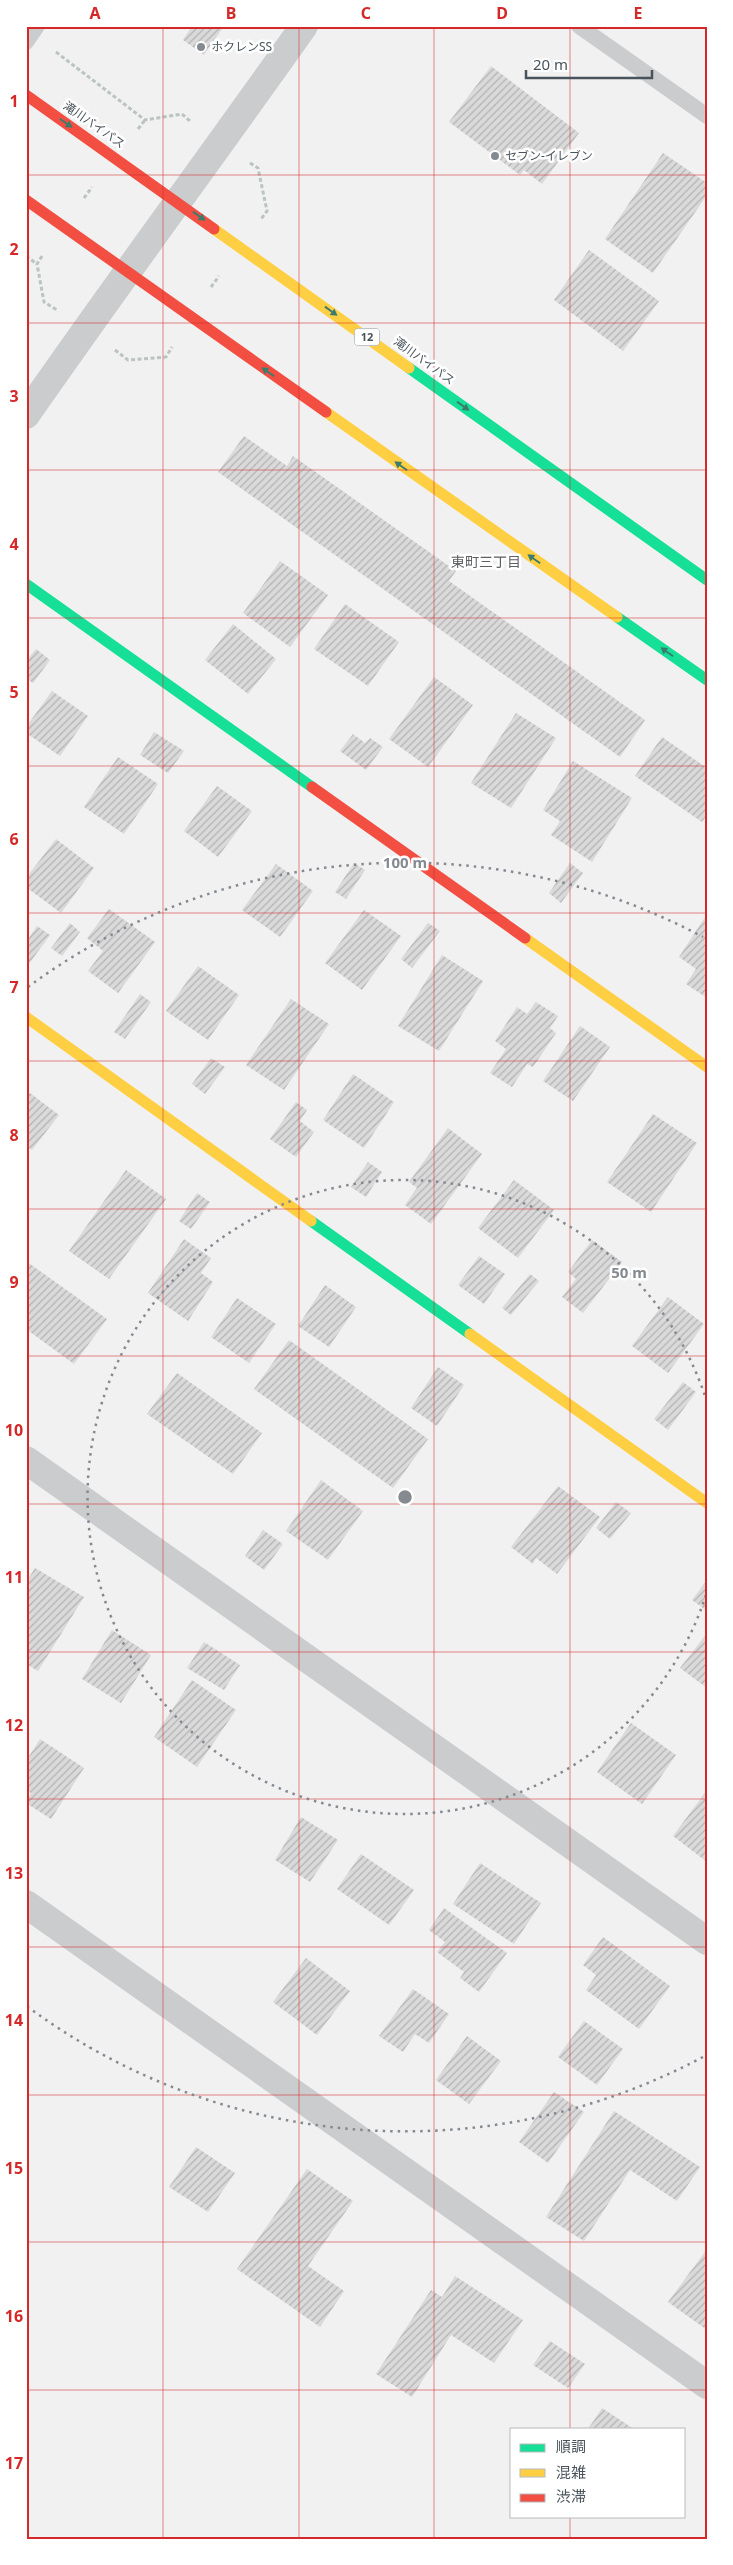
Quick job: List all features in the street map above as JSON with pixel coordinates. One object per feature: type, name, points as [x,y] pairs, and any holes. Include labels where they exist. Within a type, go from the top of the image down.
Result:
[{"type":"main road","name":"滝川バイパス","points":[[26,95],[180,202],[707,580]]},
{"type":"main road","points":[[26,200],[125,272],[707,680]]},
{"type":"main road","points":[[26,584],[707,1067]]},
{"type":"main road","points":[[26,1017],[707,1503]]},
{"type":"street","points":[[26,415],[125,272],[180,202],[304,26]]},
{"type":"street","points":[[26,1460],[707,1941]]},
{"type":"street","points":[[26,1904],[707,2385]]},
{"type":"lane","points":[[579,26],[707,116]]},
{"type":"path","points":[[31,34],[145,120],[182,114],[220,145]]},
{"type":"path","points":[[26,256],[37,264]]},
{"type":"building","name":"ホクレンSS","points":[[192,26],[224,26],[204,55],[183,40]]},
{"type":"building","points":[[491,66],[579,133],[542,184],[524,170],[520,175],[449,122]]},
{"type":"building","points":[[663,153],[707,183],[707,195],[653,273],[605,239]]},
{"type":"building","points":[[589,250],[659,301],[623,351],[554,300]]},
{"type":"building","points":[[244,436],[287,466],[293,456],[456,571],[449,581],[645,720],[620,757],[218,472]]},
{"type":"building","points":[[280,561],[328,595],[290,647],[243,613]]},
{"type":"building","points":[[345,604],[399,642],[368,686],[314,649]]},
{"type":"building","points":[[233,624],[276,659],[248,694],[205,660]]},
{"type":"building","points":[[36,649],[50,660],[33,683],[26,678],[26,661]]},
{"type":"building","points":[[434,677],[473,705],[428,767],[389,739]]},
{"type":"building","points":[[52,691],[88,716],[60,756],[26,733],[26,727]]},
{"type":"building","points":[[516,713],[556,738],[511,808],[471,783]]},
{"type":"building","points":[[154,732],[184,751],[168,773],[140,755]]},
{"type":"building","points":[[353,734],[365,743],[370,738],[383,747],[366,770],[340,751]]},
{"type":"building","points":[[662,737],[707,768],[707,815],[702,822],[635,776]]},
{"type":"building","points":[[118,757],[158,784],[124,834],[84,807]]},
{"type":"building","points":[[573,761],[632,798],[592,862],[551,835],[560,821],[543,810]]},
{"type":"building","points":[[217,786],[252,811],[218,857],[184,831]]},
{"type":"building","points":[[56,839],[94,868],[61,913],[26,887],[26,878]]},
{"type":"building","points":[[354,863],[365,870],[346,899],[335,892]]},
{"type":"building","points":[[570,863],[583,873],[561,903],[549,893]]},
{"type":"building","points":[[276,864],[313,891],[280,937],[242,910]]},
{"type":"building","points":[[109,909],[155,942],[118,993],[88,971],[103,951],[87,938]]},
{"type":"building","points":[[364,910],[401,936],[362,990],[325,963]]},
{"type":"building","points":[[707,914],[707,998],[686,984],[696,969],[679,957]]},
{"type":"building","points":[[70,923],[80,932],[62,956],[51,948]]},
{"type":"building","points":[[428,923],[440,931],[412,968],[401,959]]},
{"type":"building","points":[[37,926],[50,935],[26,968],[26,942]]},
{"type":"building","points":[[442,955],[483,981],[439,1051],[398,1026]]},
{"type":"building","points":[[198,966],[239,995],[208,1040],[166,1011]]},
{"type":"building","points":[[140,994],[151,1002],[125,1039],[114,1032]]},
{"type":"building","points":[[291,999],[329,1024],[284,1090],[246,1065]]},
{"type":"building","points":[[536,1002],[558,1016],[550,1028],[556,1033],[533,1067],[527,1064],[512,1087],[490,1073],[506,1049],[495,1041],[517,1007],[527,1014]]},
{"type":"building","points":[[580,1026],[610,1047],[573,1101],[543,1081]]},
{"type":"building","points":[[211,1058],[225,1067],[205,1094],[192,1084]]},
{"type":"building","points":[[353,1074],[394,1102],[364,1148],[323,1120]]},
{"type":"building","points":[[26,1090],[59,1115],[32,1150],[26,1146]]},
{"type":"building","points":[[296,1102],[307,1110],[300,1121],[314,1132],[296,1157],[270,1139]]},
{"type":"building","points":[[653,1114],[697,1143],[651,1212],[607,1182]]},
{"type":"building","points":[[448,1128],[482,1154],[431,1224],[405,1205],[417,1188],[409,1182]]},
{"type":"building","points":[[368,1162],[382,1172],[366,1197],[351,1187]]},
{"type":"building","points":[[126,1170],[166,1199],[109,1279],[69,1251]]},
{"type":"building","points":[[514,1180],[554,1210],[518,1258],[478,1228]]},
{"type":"building","points":[[197,1193],[210,1202],[191,1229],[179,1221]]},
{"type":"building","points":[[184,1239],[211,1258],[201,1273],[213,1282],[188,1321],[148,1293]]},
{"type":"building","points":[[592,1240],[622,1262],[583,1313],[562,1297],[576,1279],[568,1272]]},
{"type":"building","points":[[479,1256],[505,1274],[484,1304],[458,1285]]},
{"type":"building","points":[[26,1261],[107,1319],[74,1364],[26,1329]]},
{"type":"building","points":[[530,1274],[539,1281],[511,1315],[502,1308]]},
{"type":"building","points":[[325,1285],[356,1307],[329,1347],[298,1326]]},
{"type":"building","points":[[668,1297],[704,1324],[668,1373],[632,1346]]},
{"type":"building","points":[[237,1298],[276,1324],[249,1363],[211,1337]]},
{"type":"building","points":[[289,1340],[428,1439],[393,1488],[254,1389]]},
{"type":"building","points":[[438,1367],[464,1385],[437,1426],[411,1408]]},
{"type":"building","points":[[177,1373],[262,1433],[233,1474],[147,1414]]},
{"type":"building","points":[[683,1382],[696,1392],[668,1430],[654,1419]]},
{"type":"building","points":[[321,1480],[363,1511],[328,1560],[286,1531]]},
{"type":"building","points":[[558,1486],[600,1517],[557,1574],[536,1558],[533,1564],[511,1547]]},
{"type":"building","points":[[616,1502],[631,1513],[610,1539],[596,1528]]},
{"type":"building","points":[[263,1530],[283,1544],[264,1570],[245,1556]]},
{"type":"building","points":[[35,1568],[84,1597],[38,1671],[26,1664],[26,1582]]},
{"type":"building","points":[[707,1580],[707,1611],[692,1600]]},
{"type":"building","points":[[112,1630],[151,1655],[121,1703],[82,1679]]},
{"type":"building","points":[[707,1633],[707,1688],[680,1668]]},
{"type":"building","points":[[204,1642],[240,1665],[224,1690],[187,1668]]},
{"type":"building","points":[[192,1680],[236,1710],[197,1767],[154,1737]]},
{"type":"building","points":[[631,1723],[676,1755],[642,1804],[597,1772]]},
{"type":"building","points":[[40,1739],[84,1768],[51,1819],[26,1803],[31,1793],[26,1790],[26,1761]]},
{"type":"building","points":[[707,1790],[707,1862],[673,1836]]},
{"type":"building","points":[[301,1817],[338,1840],[310,1882],[275,1860]]},
{"type":"building","points":[[361,1854],[414,1890],[389,1925],[337,1889]]},
{"type":"building","points":[[480,1863],[541,1903],[514,1944],[453,1904]]},
{"type":"building","points":[[444,1908],[507,1953],[479,1992],[460,1978],[464,1972],[437,1952],[445,1942],[429,1930]]},
{"type":"building","points":[[603,1937],[670,1986],[639,2029],[586,1990],[596,1975],[583,1965]]},
{"type":"building","points":[[306,1958],[350,1991],[317,2035],[273,2002]]},
{"type":"building","points":[[413,1989],[449,2014],[429,2043],[415,2034],[403,2052],[379,2036]]},
{"type":"building","points":[[584,2021],[623,2049],[597,2085],[558,2057]]},
{"type":"building","points":[[467,2036],[501,2061],[469,2104],[436,2080]]},
{"type":"building","points":[[554,2092],[584,2112],[548,2163],[519,2142]]},
{"type":"building","points":[[614,2111],[700,2167],[677,2201],[630,2170],[584,2241],[546,2217]]},
{"type":"building","points":[[196,2147],[235,2173],[208,2212],[169,2187]]},
{"type":"building","points":[[307,2169],[353,2201],[308,2266],[344,2291],[320,2327],[237,2269]]},
{"type":"building","points":[[707,2249],[707,2330],[668,2302]]},
{"type":"building","points":[[455,2276],[523,2320],[494,2363],[451,2335],[412,2397],[376,2374],[431,2290],[442,2297]]},
{"type":"building","points":[[550,2341],[585,2364],[568,2388],[533,2365]]},
{"type":"building","points":[[602,2408],[632,2428],[589,2428]]},
{"type":"traffic: fast","points":[[409,368],[707,580]]},
{"type":"traffic: fast","points":[[26,584],[312,787]]},
{"type":"traffic: fast","points":[[617,617],[707,680]]},
{"type":"traffic: fast","points":[[311,1221],[470,1334]]},
{"type":"traffic: slow","points":[[214,229],[409,368]]},
{"type":"traffic: slow","points":[[326,412],[617,617]]},
{"type":"traffic: slow","points":[[525,938],[707,1067]]},
{"type":"traffic: slow","points":[[26,1017],[311,1221]]},
{"type":"traffic: slow","points":[[470,1334],[707,1503]]},
{"type":"traffic: jam","points":[[26,95],[214,229]]},
{"type":"traffic: jam","points":[[26,200],[326,412]]},
{"type":"traffic: jam","points":[[312,787],[525,938]]},
{"type":"place","name":"ホクレンSS","points":[[201,47]]},
{"type":"place","name":"セブン-イレブン","points":[[495,156]]},
{"type":"district","name":"東町三丁目","points":[[486,562]]}]
